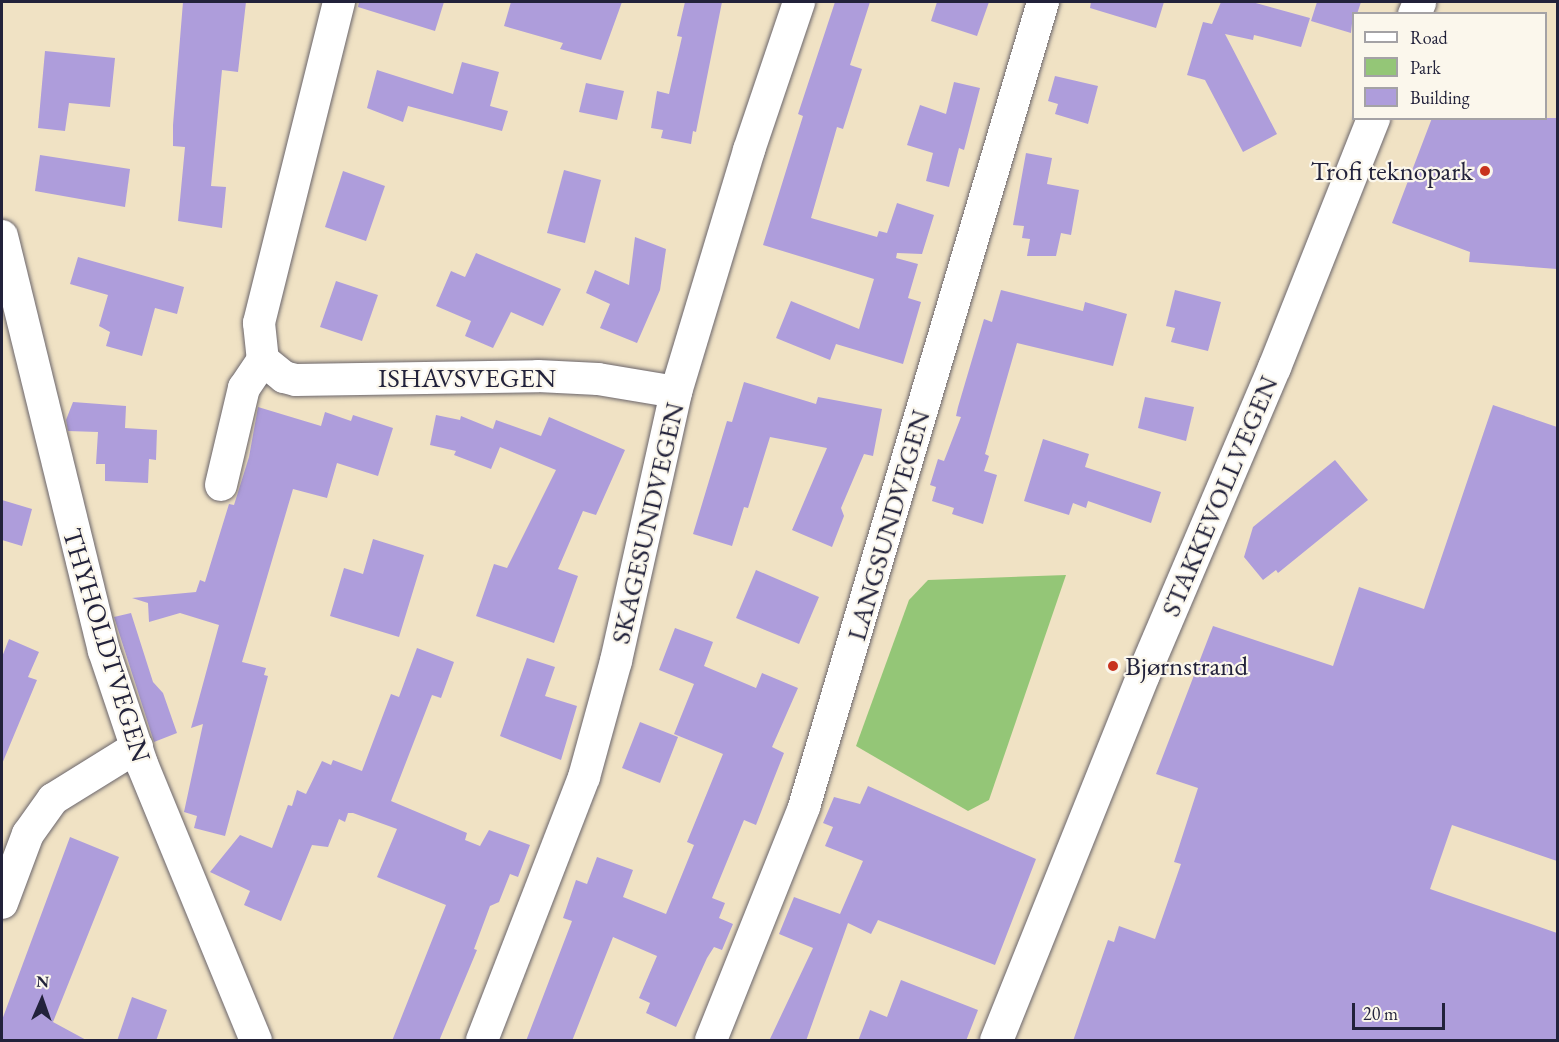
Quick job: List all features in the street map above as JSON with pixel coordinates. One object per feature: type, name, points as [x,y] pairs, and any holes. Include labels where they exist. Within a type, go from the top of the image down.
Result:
[{"type":"street","points":[[221,484],[244,388],[263,360],[259,323],[339,2]]},
{"type":"street","name":"SKAGESUNDVEGEN","points":[[482,1041],[584,777],[610,684],[676,392],[749,150],[799,2]]},
{"type":"street","name":"LANGSUNDVEGEN","points":[[711,1041],[804,807],[1043,2]]},
{"type":"street","name":"STAKKEVOLLVEGEN","points":[[996,1041],[1138,684],[1274,367],[1372,120]]},
{"type":"street","name":"THYHOLDTVEGEN","points":[[2,236],[80,565],[137,747],[198,906],[256,1041]]},
{"type":"street","name":"ISHAVSVEGEN","points":[[263,360],[278,373],[296,380],[538,376],[598,379],[676,392]]},
{"type":"street","points":[[2,903],[28,834],[52,800],[137,747]]},
{"type":"green space","points":[[1066,575],[989,800],[968,811],[856,746],[909,600],[928,580]]},
{"type":"building","points":[[183,2],[246,2],[238,72],[222,70],[211,186],[226,187],[222,228],[178,221],[185,147],[173,146],[173,125]]},
{"type":"building","points":[[359,2],[444,2],[435,31],[358,7]]},
{"type":"building","points":[[511,2],[622,2],[601,60],[560,49],[563,43],[504,26]]},
{"type":"building","points":[[685,2],[722,2],[696,132],[693,131],[691,144],[661,138],[663,130],[651,128],[657,91],[669,94],[682,37],[677,36]]},
{"type":"building","points":[[835,2],[870,2],[850,65],[862,69],[843,129],[837,127],[811,218],[877,237],[879,231],[887,233],[897,203],[934,215],[922,254],[897,253],[896,258],[918,264],[908,298],[921,302],[903,364],[836,344],[830,360],[776,338],[791,301],[859,329],[874,279],[763,245],[803,116],[798,114]]},
{"type":"building","points":[[937,2],[989,2],[977,36],[931,21]]},
{"type":"building","points":[[1091,2],[1164,2],[1156,28],[1090,8]]},
{"type":"building","points":[[1221,2],[1252,2],[1310,18],[1301,47],[1254,35],[1253,40],[1225,34],[1277,134],[1243,152],[1205,80],[1187,75],[1203,22],[1212,24]]},
{"type":"building","points":[[1317,2],[1361,2],[1358,12],[1352,12],[1351,33],[1311,21]]},
{"type":"building","points":[[45,51],[115,58],[110,107],[69,103],[65,131],[38,128]]},
{"type":"building","points":[[462,62],[499,72],[490,106],[508,111],[502,131],[408,106],[403,122],[367,108],[377,70],[453,94]]},
{"type":"building","points":[[1055,76],[1098,86],[1088,124],[1055,114],[1058,104],[1048,101]]},
{"type":"building","points":[[954,82],[980,88],[964,150],[959,148],[949,187],[926,181],[933,153],[907,145],[920,105],[946,114]]},
{"type":"building","points":[[586,83],[624,91],[617,120],[579,112]]},
{"type":"building","name":"Trofi teknopark","points":[[1547,118],[1557,118],[1557,269],[1469,262],[1470,252],[1392,223],[1431,120],[1547,120]]},
{"type":"building","points":[[1026,153],[1052,158],[1047,184],[1079,190],[1071,235],[1061,233],[1056,256],[1027,256],[1030,239],[1022,238],[1024,226],[1013,225]]},
{"type":"building","points":[[40,155],[130,169],[125,207],[35,191]]},
{"type":"building","points":[[564,170],[601,180],[585,243],[547,233]]},
{"type":"building","points":[[343,171],[385,186],[366,241],[325,227]]},
{"type":"building","points":[[635,237],[666,249],[660,290],[637,343],[600,328],[610,304],[586,293],[595,270],[629,285]]},
{"type":"building","points":[[476,253],[561,289],[543,326],[511,312],[493,348],[465,336],[471,321],[436,306],[451,271],[465,277]]},
{"type":"building","points":[[78,257],[184,287],[177,314],[155,308],[142,356],[106,346],[110,332],[99,326],[108,295],[70,284]]},
{"type":"building","points":[[336,281],[378,295],[362,341],[320,327]]},
{"type":"building","points":[[1001,290],[1083,311],[1085,302],[1127,314],[1113,366],[1017,343],[985,454],[989,456],[984,471],[997,475],[983,524],[952,514],[954,508],[932,501],[936,487],[930,485],[938,459],[944,461],[961,417],[956,416],[958,407],[984,319],[992,322]]},
{"type":"building","points":[[1175,290],[1221,302],[1208,351],[1171,342],[1175,328],[1166,326]]},
{"type":"building","points":[[744,382],[816,404],[818,397],[882,409],[873,456],[864,454],[841,508],[844,516],[832,547],[792,530],[827,448],[770,437],[748,508],[744,507],[732,546],[693,534],[727,421],[732,422]]},
{"type":"building","points":[[1145,397],[1194,407],[1186,441],[1138,428]]},
{"type":"building","points":[[73,402],[126,406],[125,428],[157,430],[156,460],[149,459],[148,483],[105,481],[105,464],[96,464],[98,432],[68,431],[66,420]]},
{"type":"building","points":[[1493,405],[1557,427],[1557,861],[1452,825],[1430,889],[1557,933],[1557,1041],[1073,1041],[1108,940],[1114,942],[1119,926],[1155,939],[1181,864],[1174,862],[1198,788],[1156,774],[1213,626],[1333,666],[1359,587],[1424,609]]},
{"type":"building","points":[[258,407],[321,426],[325,412],[351,421],[353,415],[393,428],[378,476],[337,463],[327,498],[293,489],[242,662],[266,668],[264,675],[268,676],[225,836],[194,828],[197,816],[184,812],[203,724],[191,728],[219,625],[180,613],[149,622],[148,603],[132,598],[196,592],[200,580],[205,582],[229,504],[234,505],[249,457]]},
{"type":"building","points":[[436,415],[460,420],[461,416],[493,429],[496,420],[541,436],[549,417],[625,450],[596,515],[583,511],[558,569],[578,576],[554,643],[476,616],[494,564],[507,568],[556,470],[500,447],[491,469],[454,455],[456,451],[430,445]]},
{"type":"building","points":[[1043,439],[1089,454],[1085,467],[1161,492],[1151,523],[1088,501],[1086,508],[1073,503],[1069,515],[1024,501]]},
{"type":"building","points":[[1335,460],[1368,500],[1278,573],[1276,570],[1263,580],[1244,557],[1253,527]]},
{"type":"building","points":[[2,500],[32,509],[22,546],[2,540]]},
{"type":"building","points":[[373,539],[424,555],[399,637],[330,616],[344,568],[363,574]]},
{"type":"building","points":[[756,570],[819,597],[799,644],[736,618]]},
{"type":"building","points":[[131,613],[153,682],[163,693],[177,733],[154,742],[114,617]]},
{"type":"building","points":[[675,628],[713,642],[704,666],[756,688],[762,673],[798,688],[772,747],[784,753],[756,825],[744,820],[712,898],[725,903],[719,918],[733,924],[722,950],[714,947],[707,958],[676,1027],[646,1013],[650,1003],[639,998],[657,956],[613,937],[572,1041],[526,1041],[572,921],[563,918],[576,880],[587,884],[597,857],[633,870],[623,897],[666,914],[694,845],[687,842],[723,754],[674,734],[694,684],[659,670]]},
{"type":"building","points":[[9,639],[39,652],[28,677],[37,680],[2,764],[2,657]]},
{"type":"building","points":[[417,648],[454,662],[441,698],[432,695],[391,801],[467,833],[465,840],[480,846],[489,830],[530,845],[518,877],[510,874],[499,902],[490,906],[474,949],[477,950],[439,1041],[392,1041],[446,905],[377,877],[397,829],[353,813],[348,813],[345,822],[339,819],[328,847],[312,845],[281,921],[244,905],[250,891],[210,872],[240,835],[272,848],[288,805],[292,806],[297,790],[306,794],[322,761],[331,765],[333,760],[362,771],[391,694],[399,697]]},
{"type":"building","points":[[527,658],[555,667],[545,696],[577,706],[561,760],[500,736]]},
{"type":"building","points":[[640,722],[678,737],[660,783],[622,768]]},
{"type":"building","points":[[868,786],[1036,859],[995,965],[878,920],[871,934],[848,923],[806,1041],[769,1041],[813,948],[779,934],[794,897],[840,914],[863,861],[825,846],[833,827],[823,823],[834,797],[860,804]]},
{"type":"building","points":[[70,837],[119,857],[53,1022],[88,1041],[2,1041],[2,1020]]},
{"type":"building","points":[[901,980],[978,1010],[966,1041],[858,1041],[870,1010],[887,1017]]},
{"type":"building","points":[[132,997],[167,1010],[156,1041],[117,1041]]},
{"type":"place","name":"Trofi teknopark","points":[[1485,171]]},
{"type":"place","name":"Bjørnstrand","points":[[1113,666]]}]
